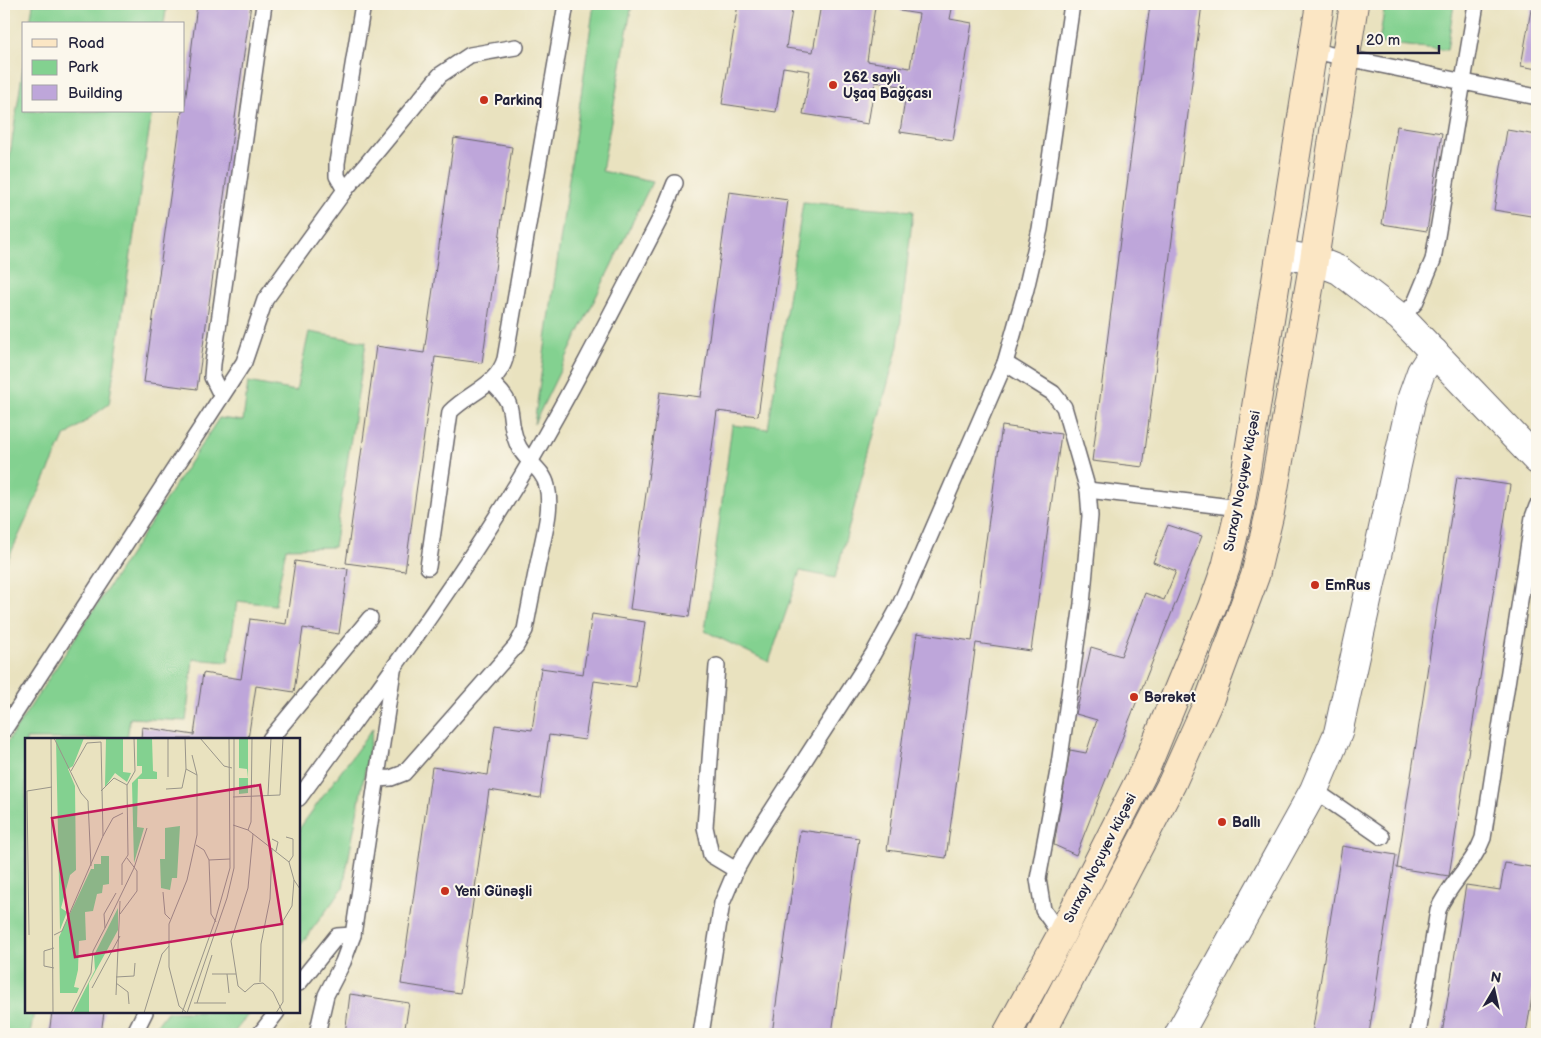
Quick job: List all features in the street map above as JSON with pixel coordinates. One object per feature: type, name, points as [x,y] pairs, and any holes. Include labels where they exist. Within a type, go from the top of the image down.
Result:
[{"type":"street","name":"Surxay Noçuyev küçəsi","points":[[1007,1034],[1060,937],[1147,765],[1212,608],[1226,568],[1240,508],[1320,4]]},
{"type":"street","points":[[1041,1034],[1086,952],[1176,774],[1210,698],[1255,576],[1270,512],[1314,260],[1354,4]]},
{"type":"street","points":[[1281,254],[1314,260],[1339,270],[1401,318],[1537,460]]},
{"type":"street","points":[[1180,1034],[1314,790],[1338,734],[1412,398],[1421,372],[1434,352]]},
{"type":"lane","points":[[221,395],[212,377],[213,364],[264,4]]},
{"type":"lane","points":[[345,190],[337,176],[338,163],[362,4]]},
{"type":"lane","points":[[428,567],[450,412],[456,405],[491,382],[503,368],[506,359],[566,4]]},
{"type":"lane","points":[[701,1034],[722,903],[736,870],[758,832],[873,654],[900,605],[1005,363],[1040,229],[1072,4]]},
{"type":"lane","points":[[1401,318],[1415,303],[1433,260],[1476,4]]},
{"type":"lane","points":[[4,730],[244,362],[265,300],[345,190],[440,75],[470,55],[516,47]]},
{"type":"lane","points":[[1313,51],[1537,97]]},
{"type":"lane","points":[[300,797],[394,667],[491,524],[530,462],[658,224],[675,183]]},
{"type":"lane","points":[[1005,363],[1053,393],[1064,407],[1088,490],[1090,516],[1082,604],[1058,771],[1038,879],[1043,910],[1060,937],[1086,952]]},
{"type":"lane","points":[[377,779],[391,778],[404,773],[516,646],[525,630],[548,510],[548,486],[544,476],[521,453],[513,434],[511,408],[505,394],[491,382]]},
{"type":"lane","points":[[1088,490],[1240,508]]},
{"type":"lane","points":[[1418,1034],[1438,910],[1444,897],[1477,855],[1483,838],[1537,506]]},
{"type":"lane","points":[[271,738],[370,618]]},
{"type":"lane","points":[[717,666],[705,827],[711,855],[736,870]]},
{"type":"lane","points":[[317,1034],[326,995],[353,935],[394,667]]},
{"type":"lane","points":[[1314,790],[1382,836]]},
{"type":"lane","points":[[300,982],[338,936],[353,935]]},
{"type":"lane","points":[[134,1034],[144,1013]]},
{"type":"lane","points":[[260,1034],[276,1013]]},
{"type":"green space","points":[[33,4],[167,4],[164,22],[30,22]]},
{"type":"green space","points":[[594,4],[632,4],[602,171],[652,182],[534,424]]},
{"type":"green space","points":[[1385,4],[1454,4],[1447,50],[1379,43]]},
{"type":"green space","points":[[22,75],[22,112],[152,112],[109,404],[64,437],[4,568],[4,194]]},
{"type":"green space","points":[[803,202],[913,211],[898,346],[835,578],[800,571],[769,662],[705,631],[732,425],[768,429]]},
{"type":"green space","points":[[309,332],[366,342],[334,547],[286,548],[275,605],[237,601],[228,662],[193,659],[186,721],[130,718],[127,738],[25,738],[25,1013],[34,1013],[30,1034],[4,1034],[4,747],[219,418],[243,421],[248,382],[296,391]]},
{"type":"green space","points":[[373,728],[343,888],[300,946],[300,828]]},
{"type":"green space","points":[[166,1013],[249,1013],[233,1034],[150,1034]]},
{"type":"building","points":[[197,4],[251,4],[197,389],[144,382],[182,112],[185,112]]},
{"type":"building","points":[[738,4],[793,4],[786,48],[813,52],[821,4],[852,4],[875,7],[867,61],[910,68],[919,14],[900,11],[902,4],[953,4],[950,19],[972,23],[953,140],[900,132],[907,87],[875,82],[868,124],[803,114],[810,71],[783,67],[776,112],[722,104]]},
{"type":"building","points":[[1150,4],[1202,4],[1143,467],[1092,461]]},
{"type":"building","points":[[1532,4],[1537,4],[1537,69],[1521,66]]},
{"type":"building","points":[[1397,126],[1442,133],[1427,231],[1382,224]]},
{"type":"building","points":[[1507,130],[1537,135],[1537,217],[1494,210]]},
{"type":"building","points":[[454,138],[512,147],[482,363],[435,357],[405,571],[346,563],[376,346],[424,353]]},
{"type":"building","points":[[729,192],[788,200],[758,416],[717,411],[689,617],[630,609],[660,392],[701,397]]},
{"type":"building","points":[[1002,426],[1061,434],[1031,651],[976,643],[946,858],[887,850],[917,633],[972,641]]},
{"type":"building","points":[[1457,477],[1510,485],[1449,876],[1397,868]]},
{"type":"building","points":[[1168,525],[1202,536],[1076,855],[1054,845],[1070,750],[1086,753],[1097,720],[1076,714],[1091,647],[1121,656],[1145,593],[1164,600],[1176,571],[1153,562]]},
{"type":"building","points":[[295,561],[348,569],[339,634],[303,628],[294,692],[256,686],[248,738],[141,738],[142,727],[194,735],[203,673],[241,679],[250,619],[286,624]]},
{"type":"building","name":"Yeni Günəşli","points":[[592,614],[645,622],[636,687],[594,681],[585,740],[549,735],[540,798],[489,790],[460,993],[401,984],[432,767],[488,775],[495,725],[532,730],[541,668],[583,674]]},
{"type":"building","points":[[800,830],[859,838],[832,1034],[772,1034]]},
{"type":"building","points":[[1342,846],[1396,855],[1369,1034],[1312,1034]]},
{"type":"building","points":[[1505,863],[1537,868],[1537,966],[1526,1034],[1442,1034],[1466,885],[1500,890]]},
{"type":"building","points":[[350,994],[409,1003],[404,1034],[345,1034]]},
{"type":"building","points":[[52,1013],[104,1013],[101,1034],[49,1034]]},
{"type":"place","name":"262 saylı Uşaq Bağçası","points":[[833,85]]},
{"type":"place","name":"Parkinq","points":[[484,100]]},
{"type":"place","name":"EmRus","points":[[1315,585]]},
{"type":"place","name":"Bərəkət","points":[[1134,697]]},
{"type":"place","name":"Ballı","points":[[1222,822]]},
{"type":"place","name":"Yeni Günəşli","points":[[445,891]]}]
